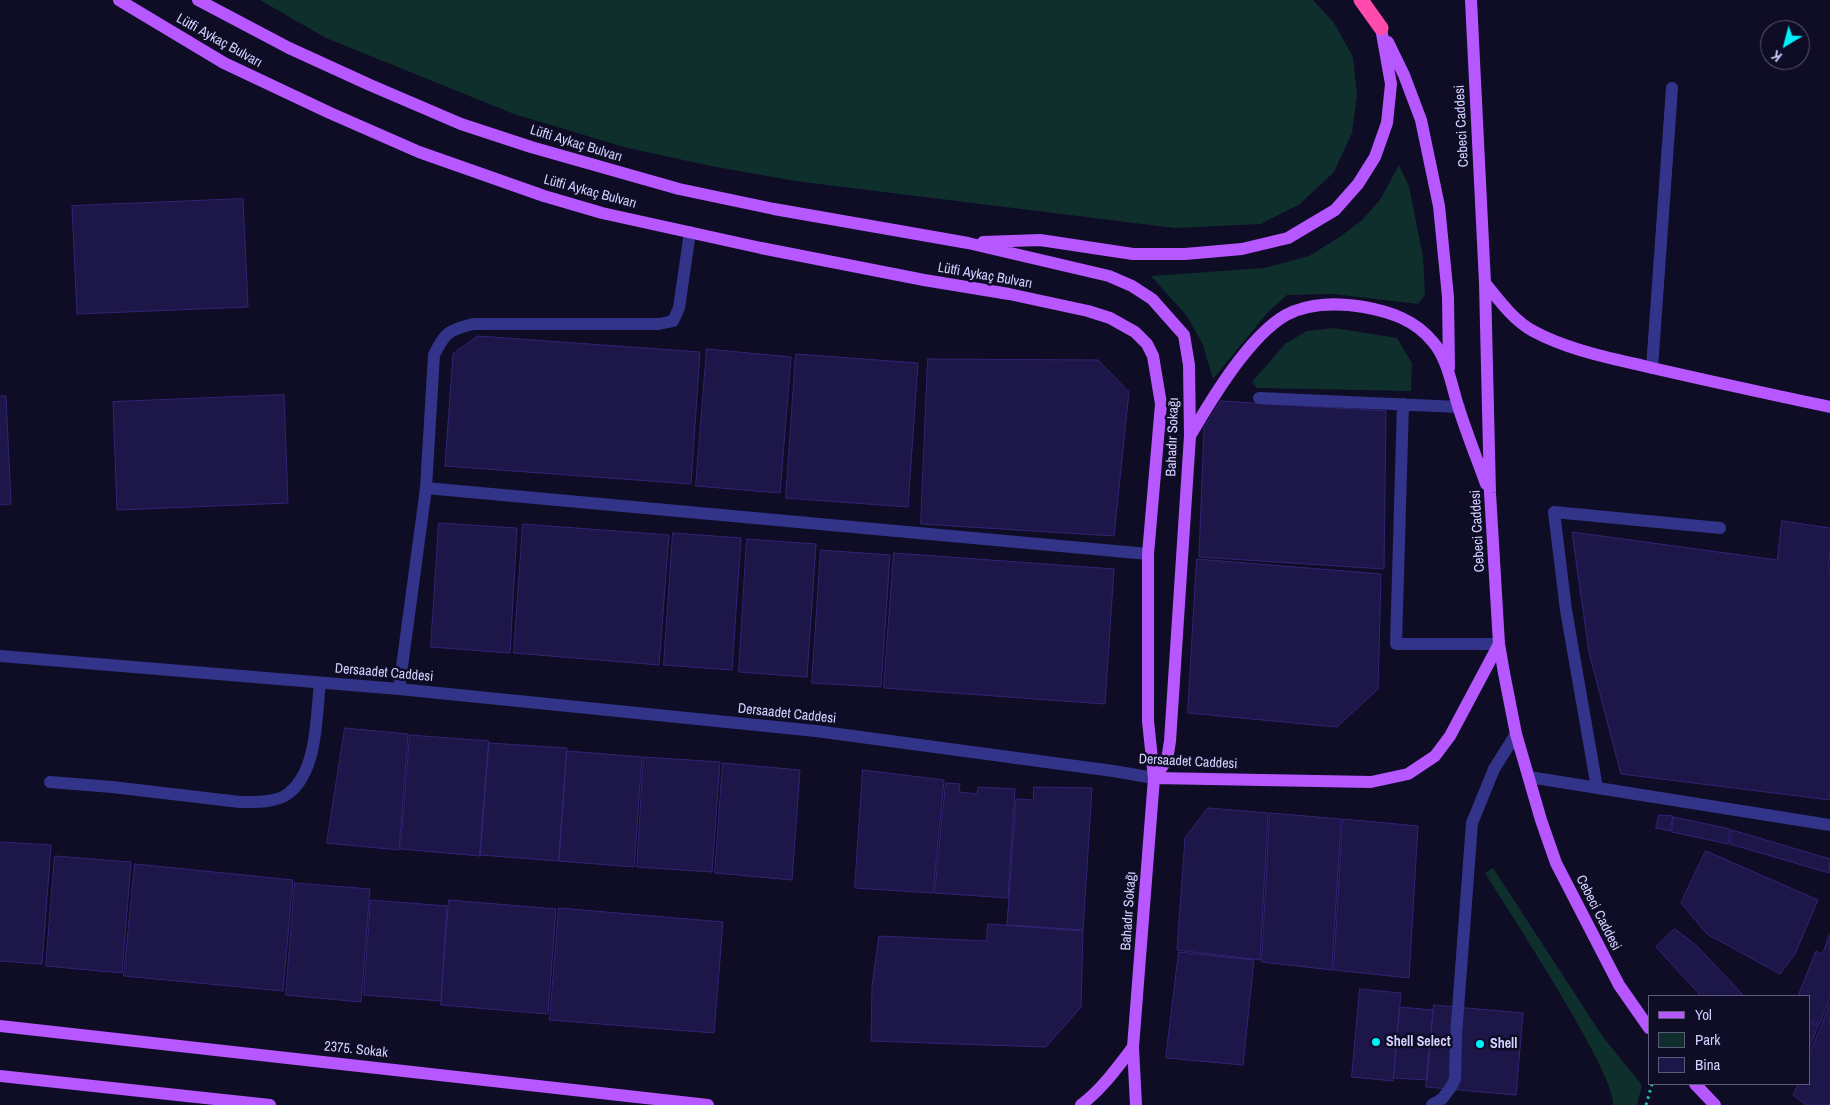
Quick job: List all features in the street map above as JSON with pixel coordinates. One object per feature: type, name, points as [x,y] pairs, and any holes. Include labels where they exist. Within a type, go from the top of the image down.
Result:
[{"type":"highway","points":[[1361,0],[1381,28]]},
{"type":"main road","name":"Lütfi Aykaç Bulvarı","points":[[119,0],[224,63],[330,113],[419,152],[544,196],[602,213],[761,248],[924,280],[1009,294],[1088,311]]},
{"type":"main road","name":"Lüfti Aykaç Bulvarı","points":[[198,0],[289,48],[370,85],[461,124],[531,147],[679,189],[774,209],[968,243]]},
{"type":"main road","name":"Cebeci Caddesi","points":[[1471,0],[1485,283],[1490,493],[1499,644],[1516,734],[1541,820],[1556,863],[1618,986],[1648,1027]]},
{"type":"main road","points":[[968,243],[1040,240],[1133,254],[1185,254],[1242,249],[1288,238],[1335,210],[1358,184],[1375,157],[1387,122],[1391,84],[1381,28]]},
{"type":"main road","points":[[1381,28],[1404,75],[1421,120],[1439,206],[1448,297],[1449,372]]},
{"type":"main road","name":"Bahadır Sokağı","points":[[968,243],[1109,276],[1132,286],[1152,299],[1184,335],[1189,365],[1190,436],[1170,741],[1167,760],[1154,778]]},
{"type":"main road","points":[[1485,283],[1506,310],[1532,330],[1566,345],[1596,355],[1830,407]]},
{"type":"main road","points":[[1190,436],[1208,404],[1230,373],[1264,332],[1287,314],[1316,305],[1338,304],[1386,311],[1417,326],[1435,343],[1449,372],[1458,408],[1490,493]]},
{"type":"main road","name":"Bahadır Sokağı","points":[[1088,311],[1110,318],[1135,332],[1147,344],[1153,356],[1161,404],[1148,554],[1148,721],[1154,778],[1133,1047],[1136,1105]]},
{"type":"main road","name":"Dersaadet Caddesi","points":[[1154,778],[1371,782],[1408,774],[1435,756],[1450,736],[1499,644]]},
{"type":"main road","name":"2375. Sokak","points":[[0,1026],[708,1105]]},
{"type":"main road","points":[[1081,1105],[1112,1075],[1133,1047]]},
{"type":"main road","points":[[0,1076],[270,1105]]},
{"type":"main road","points":[[1696,1085],[1715,1105]]},
{"type":"street","points":[[1652,368],[1672,88]]},
{"type":"street","points":[[399,690],[426,488],[434,355],[441,342],[453,328],[473,324],[659,324],[673,321],[679,308],[690,232]]},
{"type":"street","points":[[1259,398],[1458,408]]},
{"type":"street","points":[[1404,404],[1396,644],[1499,644]]},
{"type":"street","points":[[426,488],[1148,554]]},
{"type":"street","points":[[1597,788],[1566,610],[1554,512],[1720,528]]},
{"type":"street","name":"Dersaadet Caddesi","points":[[0,656],[320,682],[816,731],[1154,778]]},
{"type":"street","points":[[50,782],[112,787],[240,802],[260,802],[288,794],[300,781],[310,762],[320,682]]},
{"type":"street","points":[[1432,1105],[1442,1099],[1455,1079],[1456,1026],[1472,823],[1494,769],[1516,734]]},
{"type":"street","points":[[1529,777],[1830,825]]},
{"type":"path","points":[[1646,1105],[1652,1085]]},
{"type":"green space","points":[[260,0],[1313,0],[1334,23],[1353,57],[1357,95],[1352,133],[1334,172],[1300,204],[1261,224],[1175,228],[795,181],[706,165],[624,147],[514,114],[326,38]]},
{"type":"green space","points":[[1399,165],[1409,186],[1423,257],[1425,295],[1418,304],[1333,294],[1287,295],[1268,312],[1213,379],[1203,345],[1187,316],[1151,276],[1264,268],[1309,256],[1362,220],[1380,200]]},
{"type":"green space","points":[[1334,328],[1397,338],[1412,363],[1411,391],[1257,388],[1252,382],[1286,343],[1307,331]]},
{"type":"green space","points":[[1493,868],[1603,1037],[1642,1085],[1637,1105],[1613,1105],[1610,1088],[1580,1028],[1485,873]]},
{"type":"building","points":[[243,199],[248,307],[77,314],[72,206]]},
{"type":"building","points":[[478,336],[700,352],[691,484],[445,466],[453,354]]},
{"type":"building","points":[[707,349],[791,357],[780,493],[696,486]]},
{"type":"building","points":[[796,354],[918,363],[908,507],[786,498]]},
{"type":"building","points":[[928,359],[1098,360],[1129,392],[1114,536],[921,524]]},
{"type":"building","points":[[284,395],[288,503],[117,510],[113,402]]},
{"type":"building","points":[[0,396],[6,396],[11,504],[0,505]]},
{"type":"building","points":[[1221,401],[1386,411],[1384,569],[1199,557],[1204,428]]},
{"type":"building","points":[[1782,521],[1830,528],[1828,568],[1830,568],[1830,800],[1621,774],[1589,652],[1572,532],[1777,560]]},
{"type":"building","points":[[439,523],[517,528],[510,653],[431,647]]},
{"type":"building","points":[[523,524],[669,535],[659,665],[514,653]]},
{"type":"building","points":[[673,533],[741,538],[732,670],[664,665]]},
{"type":"building","points":[[747,539],[816,544],[807,677],[739,672]]},
{"type":"building","points":[[821,550],[890,555],[881,687],[812,683]]},
{"type":"building","points":[[894,553],[1114,569],[1105,704],[884,688]]},
{"type":"building","points":[[1197,559],[1381,574],[1378,689],[1337,727],[1188,713]]},
{"type":"building","points":[[345,728],[408,734],[399,850],[327,843]]},
{"type":"building","points":[[410,735],[489,741],[480,856],[401,849]]},
{"type":"building","points":[[489,743],[567,748],[559,861],[480,855]]},
{"type":"building","points":[[567,751],[642,757],[634,867],[559,861]]},
{"type":"building","points":[[644,757],[720,762],[712,872],[637,867]]},
{"type":"building","points":[[723,763],[800,770],[792,880],[715,873]]},
{"type":"building","points":[[863,770],[944,780],[933,893],[855,888]]},
{"type":"building","points":[[946,783],[960,784],[959,792],[977,794],[978,787],[1015,789],[1008,898],[935,893]]},
{"type":"building","points":[[1034,787],[1092,788],[1083,930],[1007,925],[1016,799],[1033,800]]},
{"type":"building","points":[[1208,808],[1268,813],[1260,960],[1177,950],[1185,838]]},
{"type":"building","points":[[1270,813],[1341,819],[1332,970],[1262,962]]},
{"type":"building","points":[[1659,815],[1673,816],[1670,831],[1656,828]]},
{"type":"building","points":[[1674,817],[1730,829],[1728,844],[1672,832]]},
{"type":"building","points":[[1343,819],[1418,826],[1409,978],[1334,970]]},
{"type":"building","points":[[1732,830],[1830,859],[1829,873],[1730,844]]},
{"type":"building","points":[[0,842],[51,845],[42,964],[0,961]]},
{"type":"building","points":[[1706,851],[1818,900],[1795,954],[1780,974],[1707,934],[1681,903]]},
{"type":"building","points":[[55,856],[131,862],[122,973],[46,966]]},
{"type":"building","points":[[135,864],[293,880],[283,991],[124,976]]},
{"type":"building","points":[[295,883],[370,889],[361,1002],[286,995]]},
{"type":"building","points":[[371,900],[447,906],[441,1001],[364,995]]},
{"type":"building","points":[[449,900],[556,909],[548,1014],[441,1005]]},
{"type":"building","points":[[559,908],[723,922],[714,1033],[550,1020]]},
{"type":"building","points":[[988,924],[1083,931],[1081,1007],[1046,1047],[871,1041],[872,986],[879,936],[986,941]]},
{"type":"building","points":[[1675,929],[1697,946],[1743,995],[1700,995],[1656,947]]},
{"type":"building","points":[[1830,934],[1830,998],[1819,1025],[1810,1020],[1810,995],[1798,995],[1816,951],[1822,954]]},
{"type":"building","points":[[1179,952],[1254,960],[1243,1065],[1166,1058]]},
{"type":"building","name":"Shell Select","points":[[1360,989],[1401,993],[1393,1081],[1352,1077]]},
{"type":"building","points":[[1830,1004],[1830,1105],[1806,1105],[1793,1095],[1798,1085],[1810,1085],[1810,1054]]},
{"type":"building","points":[[1434,1005],[1523,1013],[1516,1095],[1426,1087]]},
{"type":"building","points":[[1400,1007],[1433,1010],[1427,1080],[1394,1078]]},
{"type":"building","points":[[1810,1022],[1818,1026],[1810,1046]]},
{"type":"place","name":"Shell Select","points":[[1376,1042]]},
{"type":"place","name":"Shell","points":[[1480,1044]]}]
